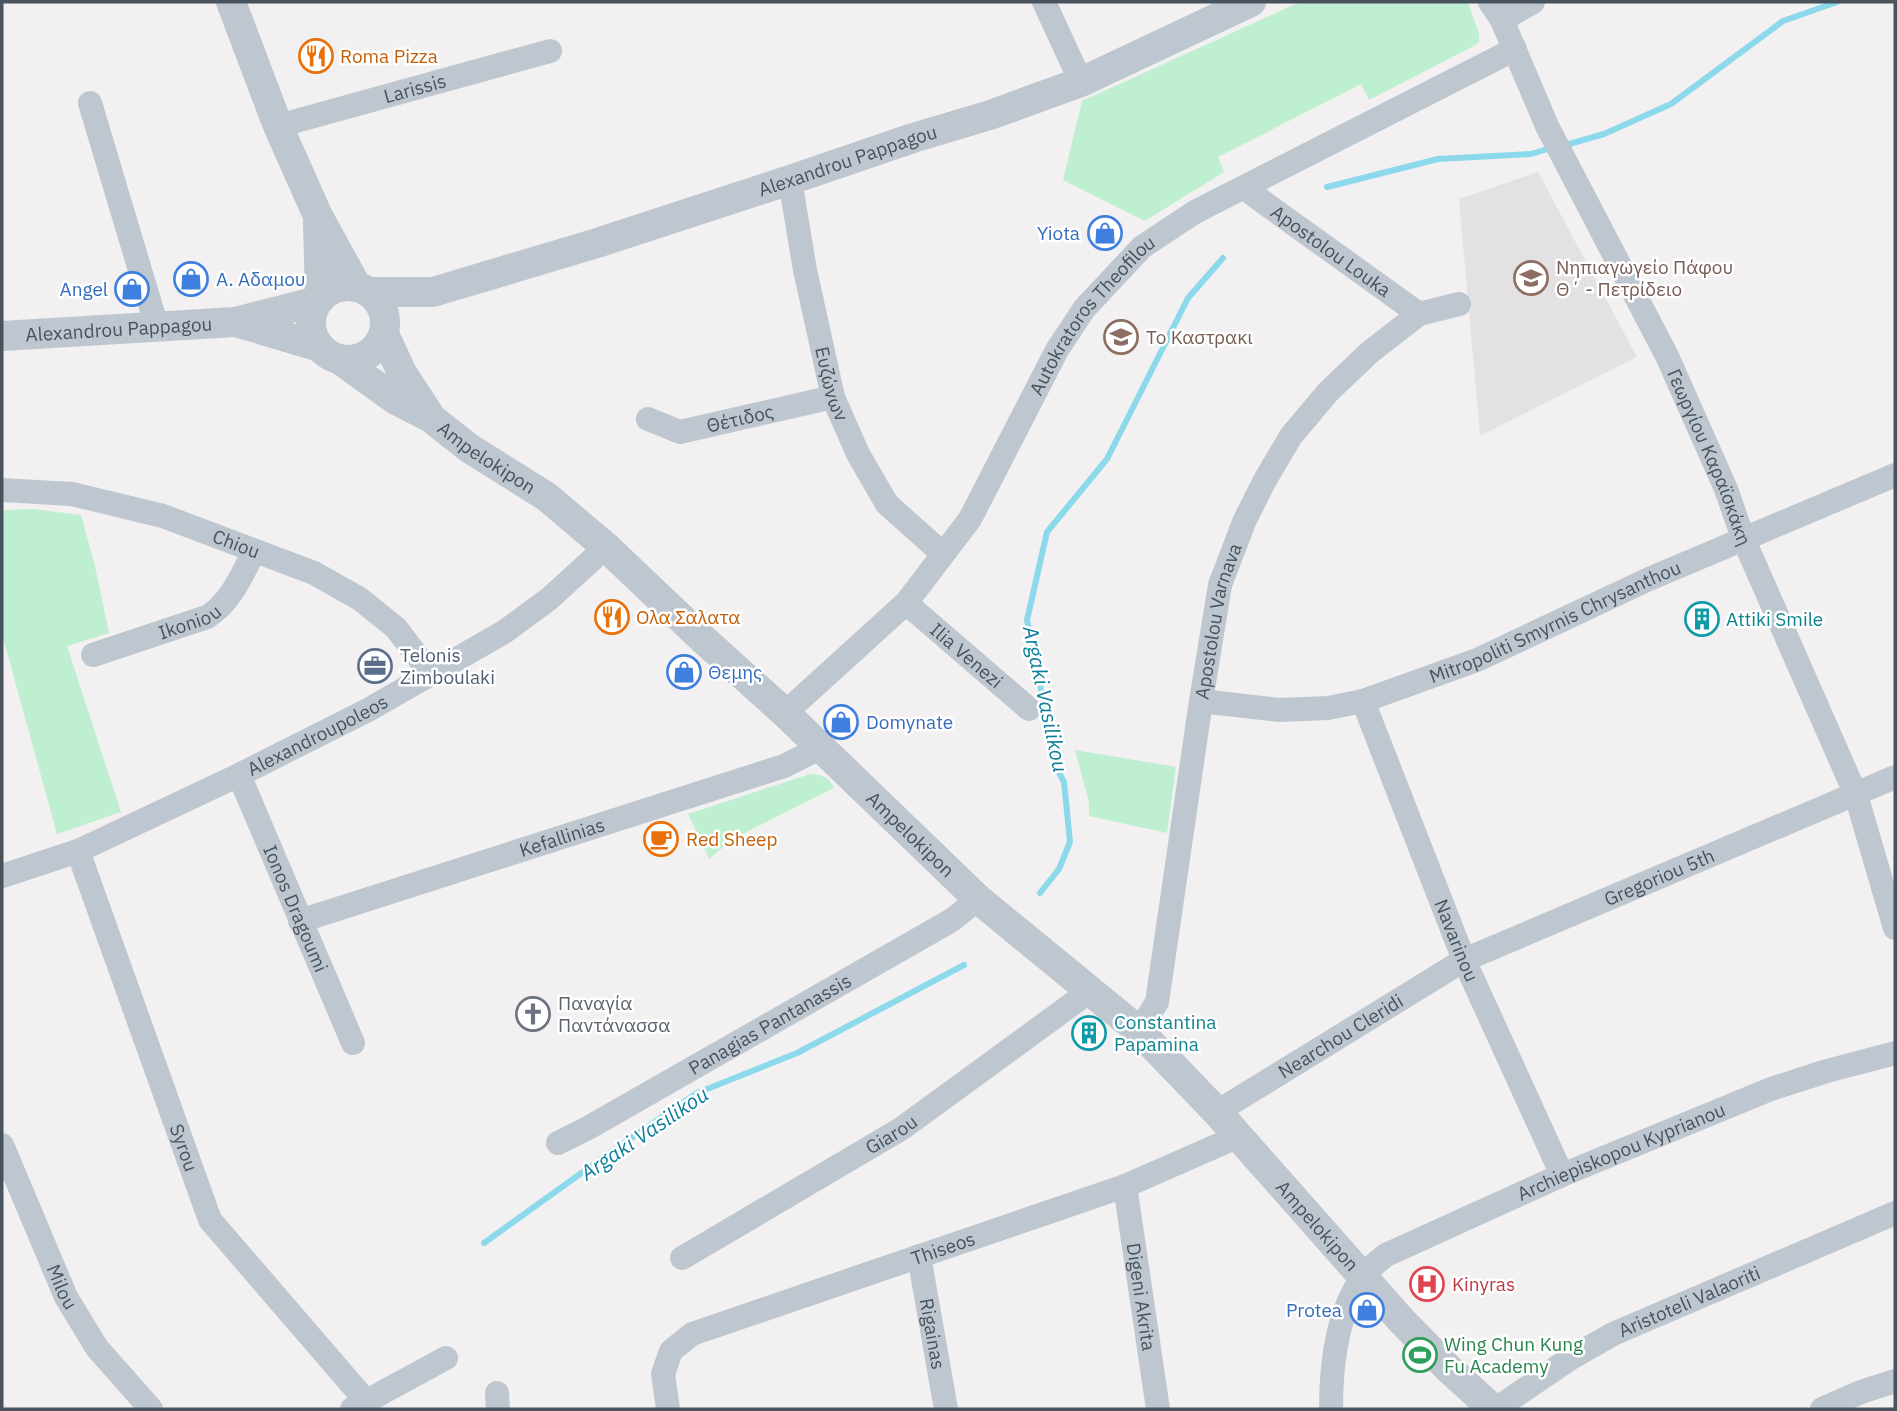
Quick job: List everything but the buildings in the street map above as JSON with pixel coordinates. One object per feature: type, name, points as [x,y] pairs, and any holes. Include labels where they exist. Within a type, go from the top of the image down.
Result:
[{"type":"street","points":[[231,2],[278,126],[318,216],[363,289],[377,299],[382,307],[385,331],[372,353],[362,358],[351,360],[330,353],[313,335],[311,321],[319,300],[318,216]]},
{"type":"street","points":[[1044,2],[1080,82]]},
{"type":"street","name":"Alexandrou Pappagou","points":[[363,289],[433,292],[597,243],[912,138],[990,115],[1080,82],[1220,8],[1251,2]]},
{"type":"street","points":[[1496,11],[1533,2]]},
{"type":"street","name":"Γεωργίου Καραϊσκάκη","points":[[1496,11],[1515,49],[1546,126],[1667,356],[1726,489],[1743,538],[1856,795],[1895,928]]},
{"type":"street","name":"Autokratoros Theofilou","points":[[785,713],[906,603],[970,519],[1056,350],[1084,309],[1142,247],[1195,212],[1515,49]]},
{"type":"street","name":"Larissis","points":[[278,126],[550,51]]},
{"type":"street","points":[[90,103],[157,327]]},
{"type":"street","name":"Ευζώνων","points":[[790,180],[805,270],[833,397],[858,454],[887,504],[943,554]]},
{"type":"street","name":"Apostolou Louka","points":[[1244,187],[1419,314]]},
{"type":"street","points":[[319,300],[329,291],[340,287],[363,289]]},
{"type":"street","name":"Alexandrou Pappagou","points":[[385,331],[433,292]]},
{"type":"street","name":"Alexandrou Pappagou","points":[[2,337],[235,322],[319,300]]},
{"type":"street","name":"Apostolou Varnava","points":[[1139,1031],[1157,1002],[1200,701],[1220,585],[1244,522],[1291,436],[1328,392],[1370,352],[1419,314],[1460,304]]},
{"type":"street","name":"Alexandrou Pappagou","points":[[235,322],[330,353]]},
{"type":"street","name":"Ampelokipon","points":[[385,331],[402,373],[432,418]]},
{"type":"street","name":"Ampelokipon","points":[[330,353],[396,400],[432,418],[469,448],[547,497],[606,547],[785,713],[978,898],[1139,1031],[1217,1112],[1362,1278],[1449,1369],[1494,1409]]},
{"type":"street","name":"Θέτιδος","points":[[648,419],[680,432],[833,397]]},
{"type":"street","name":"Mitropoliti Smyrnis Chrysanthou","points":[[1200,701],[1279,710],[1328,708],[1363,701],[1477,660],[1649,579],[1895,475]]},
{"type":"street","name":"Chiou","points":[[2,490],[82,496],[163,516],[314,573],[360,599],[396,628],[431,674]]},
{"type":"street","name":"Alexandroupoleos","points":[[2,876],[78,851],[368,710],[463,657],[522,619],[549,599],[606,547]]},
{"type":"street","name":"Ikoniou","points":[[93,654],[207,617],[217,611],[238,583],[254,551]]},
{"type":"street","name":"Ilia Venezi","points":[[906,603],[1030,709]]},
{"type":"street","name":"Navarinou","points":[[1363,701],[1464,960],[1562,1175]]},
{"type":"street","name":"Kefallinias","points":[[300,921],[784,766],[820,748]]},
{"type":"street","name":"Ionos Dragoumi","points":[[239,775],[353,1042]]},
{"type":"street","name":"Gregoriou 5th","points":[[1464,960],[1895,777]]},
{"type":"street","name":"Syrou","points":[[78,851],[210,1220],[370,1403]]},
{"type":"street","name":"Panagias Pantanassis","points":[[558,1143],[952,920],[978,898]]},
{"type":"street","name":"Nearchou Cleridi","points":[[1217,1112],[1464,960]]},
{"type":"street","name":"Giarou","points":[[682,1258],[901,1129],[1090,991]]},
{"type":"street","name":"Archiepiskopou Kyprianou","points":[[1362,1278],[1386,1255],[1562,1175],[1771,1089],[1895,1053]]},
{"type":"street","name":"Thiseos","points":[[668,1409],[663,1374],[671,1351],[692,1334],[1125,1186],[1237,1137]]},
{"type":"street","name":"Milou","points":[[2,1145],[66,1297],[97,1348],[151,1409]]},
{"type":"street","name":"Digeni Akrita","points":[[1125,1186],[1158,1409]]},
{"type":"street","name":"Aristoteli Valaoriti","points":[[1494,1409],[1613,1334],[1895,1213]]},
{"type":"street","name":"Rigainas","points":[[919,1256],[946,1409]]},
{"type":"street","points":[[1331,1409],[1339,1333],[1351,1298],[1362,1278]]},
{"type":"street","points":[[370,1403],[446,1358]]},
{"type":"street","points":[[1822,1409],[1895,1381]]},
{"type":"shaded area","name":"Νηπιαγωγείο Πάφου Θ΄ - Πετρίδειο","points":[[1538,172],[1637,357],[1480,436],[1459,199]]},
{"type":"green space","points":[[1300,2],[1468,2],[1479,34],[1479,42],[1369,100],[1361,84],[1218,157],[1224,172],[1145,221],[1063,180],[1082,101]]},
{"type":"green space","points":[[33,509],[81,515],[109,633],[67,646],[121,812],[57,834],[2,634],[2,510]]},
{"type":"green space","points":[[1075,750],[1176,767],[1167,833],[1089,816],[1089,802]]},
{"type":"green space","points":[[810,774],[824,777],[834,788],[731,840],[709,859],[688,814]]},
{"type":"waterway","name":"Argaki Vasilikou","points":[[1562,146],[1604,134],[1671,104],[1783,21],[1837,2]]},
{"type":"waterway","name":"Argaki Vasilikou","points":[[1327,187],[1438,159],[1531,154],[1551,148]]},
{"type":"waterway","name":"Argaki Vasilikou","points":[[1040,893],[1059,869],[1070,842],[1064,782],[1057,769],[1027,620],[1047,532],[1107,459],[1188,298],[1223,258]]},
{"type":"waterway","name":"Argaki Vasilikou","points":[[484,1243],[697,1093],[797,1053],[964,965]]},
{"type":"place","name":"Roma Pizza","points":[[316,56]]},
{"type":"place","name":"Yiota","points":[[1105,233]]},
{"type":"place","name":"Νηπιαγωγείο Πάφου Θ΄ - Πετρίδειο","points":[[1531,278]]},
{"type":"place","name":"Α. Αδαμου","points":[[191,279]]},
{"type":"place","name":"Angel","points":[[132,289]]},
{"type":"place","name":"Το Καστρακι","points":[[1121,337]]},
{"type":"place","name":"Ολα Σαλατα","points":[[612,617]]},
{"type":"place","name":"Attiki Smile","points":[[1702,619]]},
{"type":"place","name":"Telonis Zimboulaki","points":[[375,666]]},
{"type":"place","name":"Θεμης","points":[[684,672]]},
{"type":"place","name":"Domynate","points":[[841,722]]},
{"type":"place","name":"Red Sheep","points":[[661,839]]},
{"type":"place","name":"Παναγία Παντάνασσα","points":[[533,1014]]},
{"type":"place","name":"Constantina Papamina","points":[[1089,1033]]},
{"type":"place","name":"Kinyras","points":[[1427,1284]]},
{"type":"place","name":"Protea","points":[[1367,1310]]},
{"type":"place","name":"Wing Chun Kung Fu Academy","points":[[1420,1355]]}]
